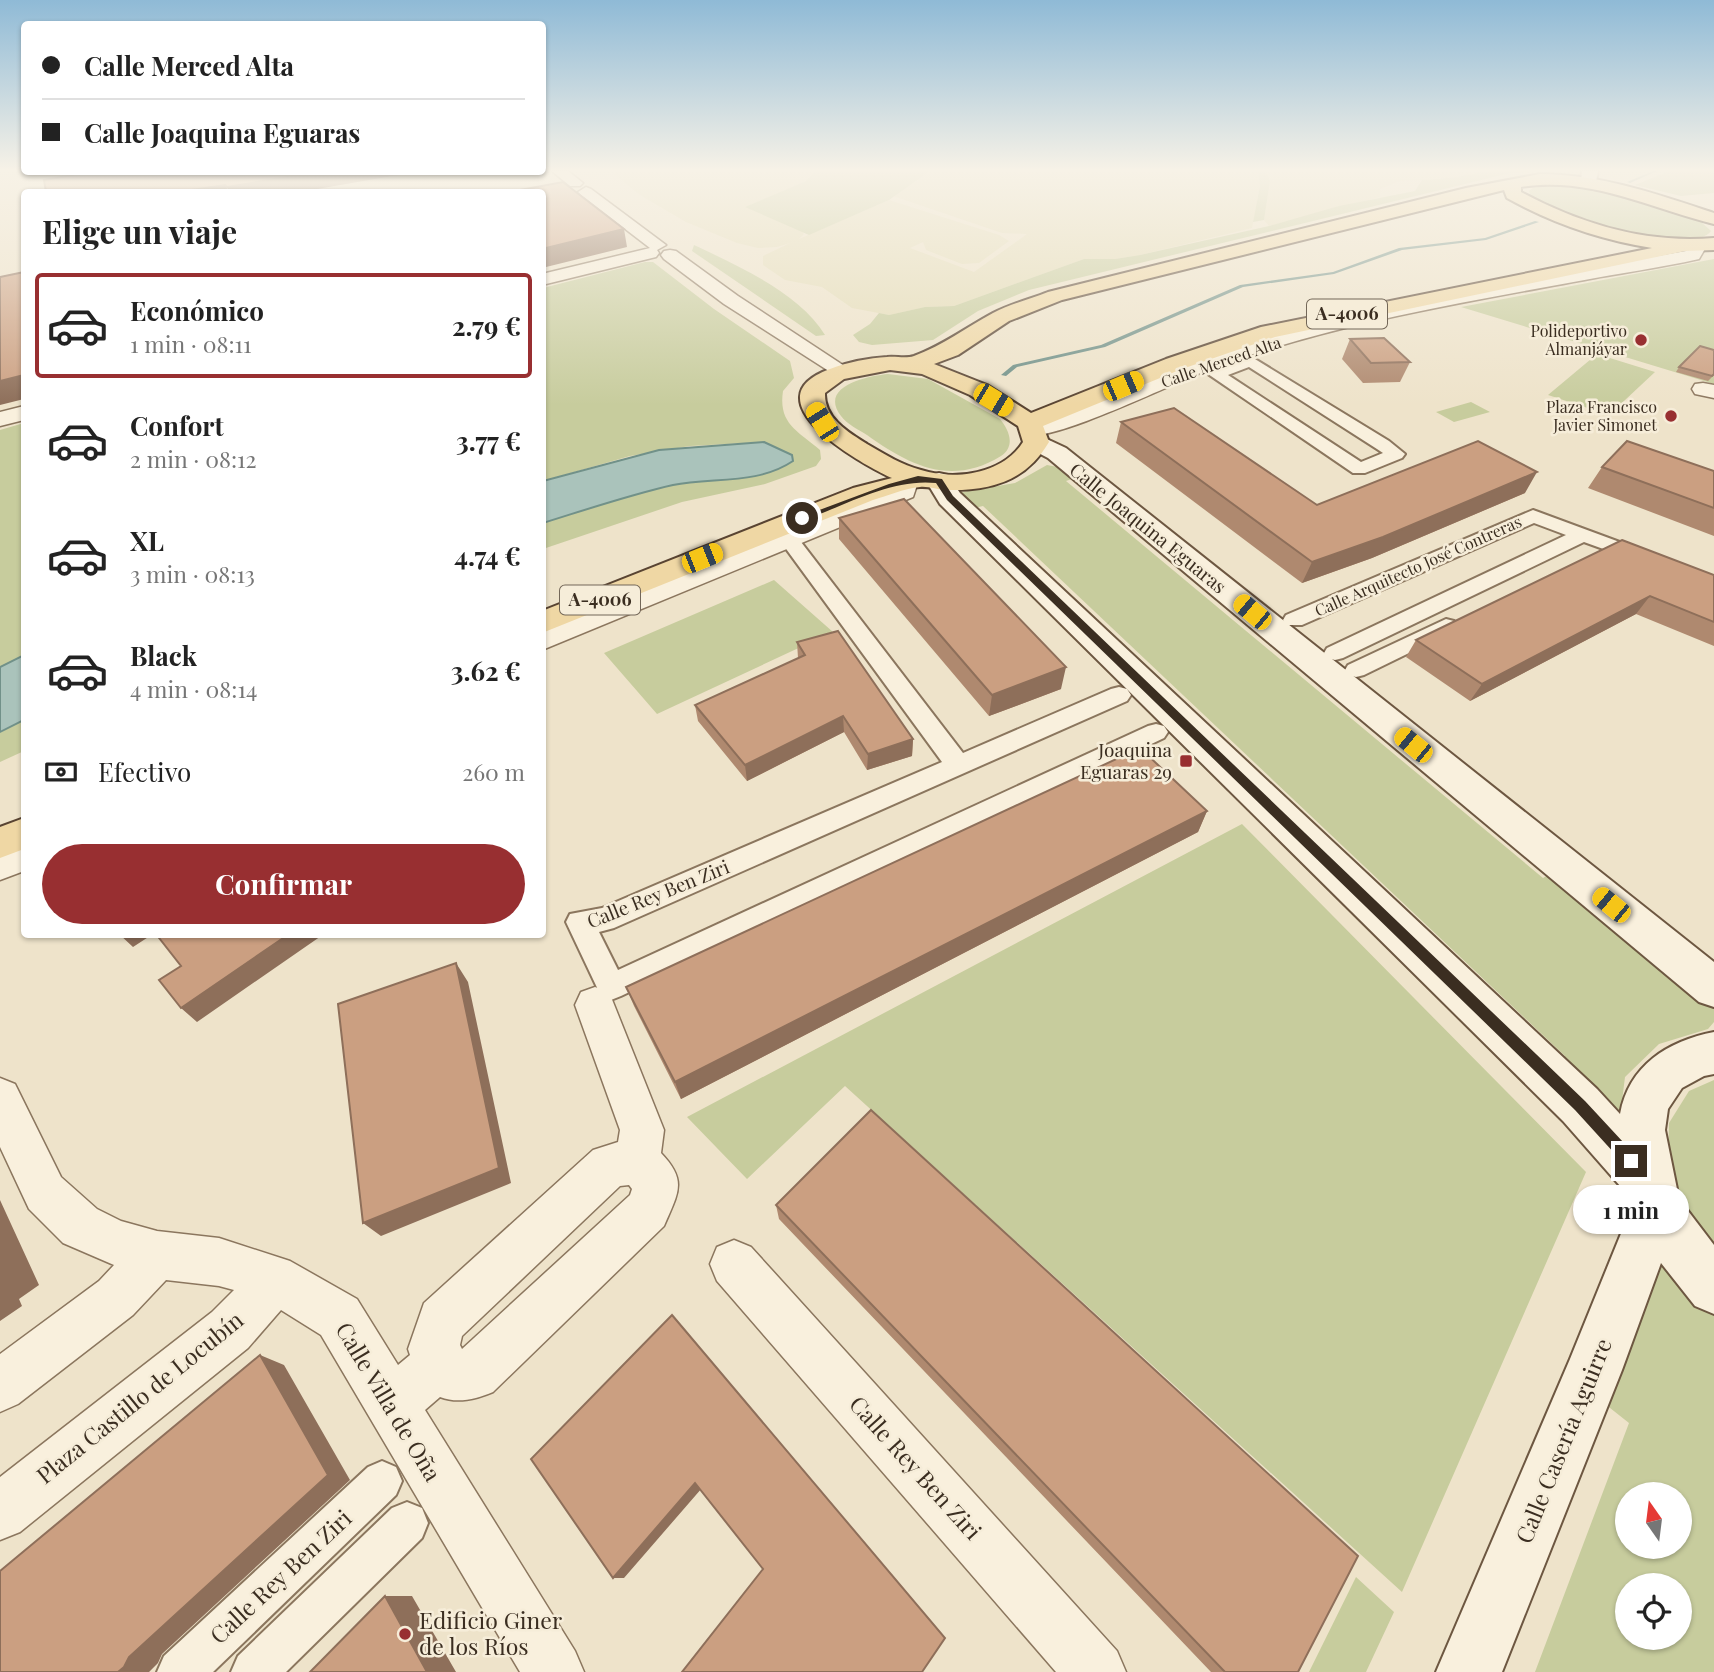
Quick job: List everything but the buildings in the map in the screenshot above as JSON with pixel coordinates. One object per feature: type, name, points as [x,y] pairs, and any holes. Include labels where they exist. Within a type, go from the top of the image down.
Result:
[{"type":"main road","name":"A-4006","points":[[912,364],[950,350],[1002,317],[1055,296],[1242,249]]},
{"type":"main road","name":"Calle Merced Alta","points":[[1032,431],[1045,418],[1174,364],[1269,332],[1506,282],[1685,249]]},
{"type":"main road","name":"A-4006","points":[[546,621],[863,494],[921,480],[989,477],[1011,470],[1026,459],[1032,431],[956,378],[912,364],[890,363],[842,371],[823,381],[813,393],[811,405],[822,422],[885,467],[921,480]]},
{"type":"main road","name":"Calle Joaquina Eguaras","points":[[1032,431],[1714,988]]},
{"type":"main road","name":"A-4006","points":[[546,600],[844,481],[864,453]]},
{"type":"main road","points":[[921,480],[950,498],[1580,1105],[1652,1195],[1680,1245],[1714,1287]]},
{"type":"main road","points":[[0,816],[21,808]]},
{"type":"main road","points":[[0,843],[21,834]]},
{"type":"main road","points":[[1644,931],[1714,951]]},
{"type":"main road","points":[[1652,1195],[1641,1130],[1646,1101],[1666,1073],[1695,1057],[1714,1053]]},
{"type":"main road","name":"Calle Casería Aguirre","points":[[1469,1672],[1594,1370],[1652,1195]]},
{"type":"street","points":[[657,249],[842,371]]},
{"type":"street","points":[[546,279],[659,251]]},
{"type":"street","points":[[1250,361],[1396,454],[1359,469],[1216,374],[1250,361]]},
{"type":"street","points":[[0,419],[21,414]]},
{"type":"street","points":[[546,638],[904,492],[921,480]]},
{"type":"street","name":"Calle Arquitecto José Contreras","points":[[1294,621],[1533,516],[1662,565]]},
{"type":"street","points":[[1335,653],[1582,535]]},
{"type":"street","points":[[794,546],[958,765]]},
{"type":"street","points":[[1588,557],[1611,546]]},
{"type":"street","points":[[1356,670],[1460,620]]},
{"type":"street","name":"Calle Rey Ben Ziri","points":[[1119,695],[604,920],[580,922],[611,987],[1156,732]]},
{"type":"street","points":[[0,866],[21,857]]},
{"type":"street","points":[[392,1405],[439,1363],[449,1376],[475,1374],[648,1210],[657,1182],[637,1161],[642,1130],[594,1005]]},
{"type":"street","name":"Calle Villa de Oña","points":[[0,1099],[45,1193],[80,1226],[117,1243],[157,1255],[219,1262],[273,1278],[339,1317],[554,1672]]},
{"type":"street","points":[[0,1386],[116,1298],[157,1255]]},
{"type":"street","name":"Calle Rey Ben Ziri","points":[[734,1264],[1096,1672]]},
{"type":"street","name":"Plaza Castillo de Locubín","points":[[0,1512],[230,1330],[260,1299],[273,1278]]},
{"type":"street","name":"Calle Rey Ben Ziri","points":[[180,1672],[382,1481]]},
{"type":"street","points":[[254,1672],[407,1523]]},
{"type":"shaded area","points":[[777,249],[913,249],[974,272],[1006,249],[1165,249],[1115,259],[1084,259],[954,306],[925,307],[889,315],[852,308],[822,287],[785,280],[763,265],[763,256]]},
{"type":"shaded area","points":[[998,249],[979,263],[962,264],[926,250]]},
{"type":"green space","points":[[702,249],[784,293],[814,320],[825,335],[816,336],[692,251]]},
{"type":"green space","points":[[1167,249],[1197,249],[1029,290],[978,311],[933,340],[872,345],[859,342],[853,335],[870,324],[879,313],[889,315],[925,307],[954,306],[1084,259],[1115,259]]},
{"type":"green space","name":"Polideportivo Almanjáyar","points":[[1714,259],[1714,384],[1461,307]]},
{"type":"green space","points":[[653,262],[714,309],[790,361],[794,378],[783,391],[784,411],[791,426],[820,450],[821,459],[816,466],[765,484],[682,502],[546,548],[546,522],[673,485],[765,474],[793,461],[764,442],[690,446],[630,456],[546,480],[546,287]]},
{"type":"green space","points":[[1597,354],[1655,372],[1609,415],[1548,395]]},
{"type":"green space","points":[[888,374],[928,379],[1000,419],[1010,438],[1006,452],[983,465],[948,471],[915,463],[853,427],[841,416],[836,406],[836,397],[840,390],[858,380]]},
{"type":"green space","points":[[1471,402],[1490,412],[1454,422],[1436,412]]},
{"type":"green space","points":[[21,424],[21,656],[0,667],[0,430]]},
{"type":"green space","points":[[1047,465],[1063,468],[1075,478],[1066,481],[1543,878],[1555,871],[1714,1003],[1714,1022],[1708,1029],[1659,1044],[1625,1077],[1619,1125],[1557,1065],[1565,1056],[983,506],[974,508],[958,493],[1015,483]]},
{"type":"green space","points":[[774,580],[833,632],[657,714],[604,653]]},
{"type":"green space","points":[[21,722],[21,752],[0,762],[0,732]]},
{"type":"green space","points":[[1242,824],[1586,1172],[1402,1592],[845,1086],[747,1179],[687,1117]]},
{"type":"green space","points":[[1714,1080],[1714,1258],[1688,1221],[1668,1167],[1669,1123],[1689,1091]]},
{"type":"green space","points":[[1661,1263],[1671,1267],[1714,1310],[1714,1672],[1535,1672],[1629,1423],[1605,1404]]},
{"type":"green space","points":[[1356,1577],[1394,1612],[1366,1672],[1309,1672]]},
{"type":"water","points":[[764,442],[792,455],[793,461],[765,474],[673,485],[546,522],[546,480],[659,450]]},
{"type":"water","points":[[21,656],[21,722],[0,732],[0,667]]},
{"type":"waterway","points":[[1004,375],[1015,366],[1103,346],[1242,286],[1334,273],[1401,249]]},
{"type":"place","name":"Polideportivo Almanjáyar","points":[[1641,340]]},
{"type":"place","name":"Plaza Francisco Javier Simonet","points":[[1671,416]]},
{"type":"place","name":"Joaquina Eguaras 29","points":[[1186,761]]},
{"type":"place","name":"Edificio Giner de los Ríos","points":[[405,1634]]},
{"type":"route","points":[[802,518],[891,485],[918,479],[939,481],[950,498],[1580,1105],[1631,1161]]}]
